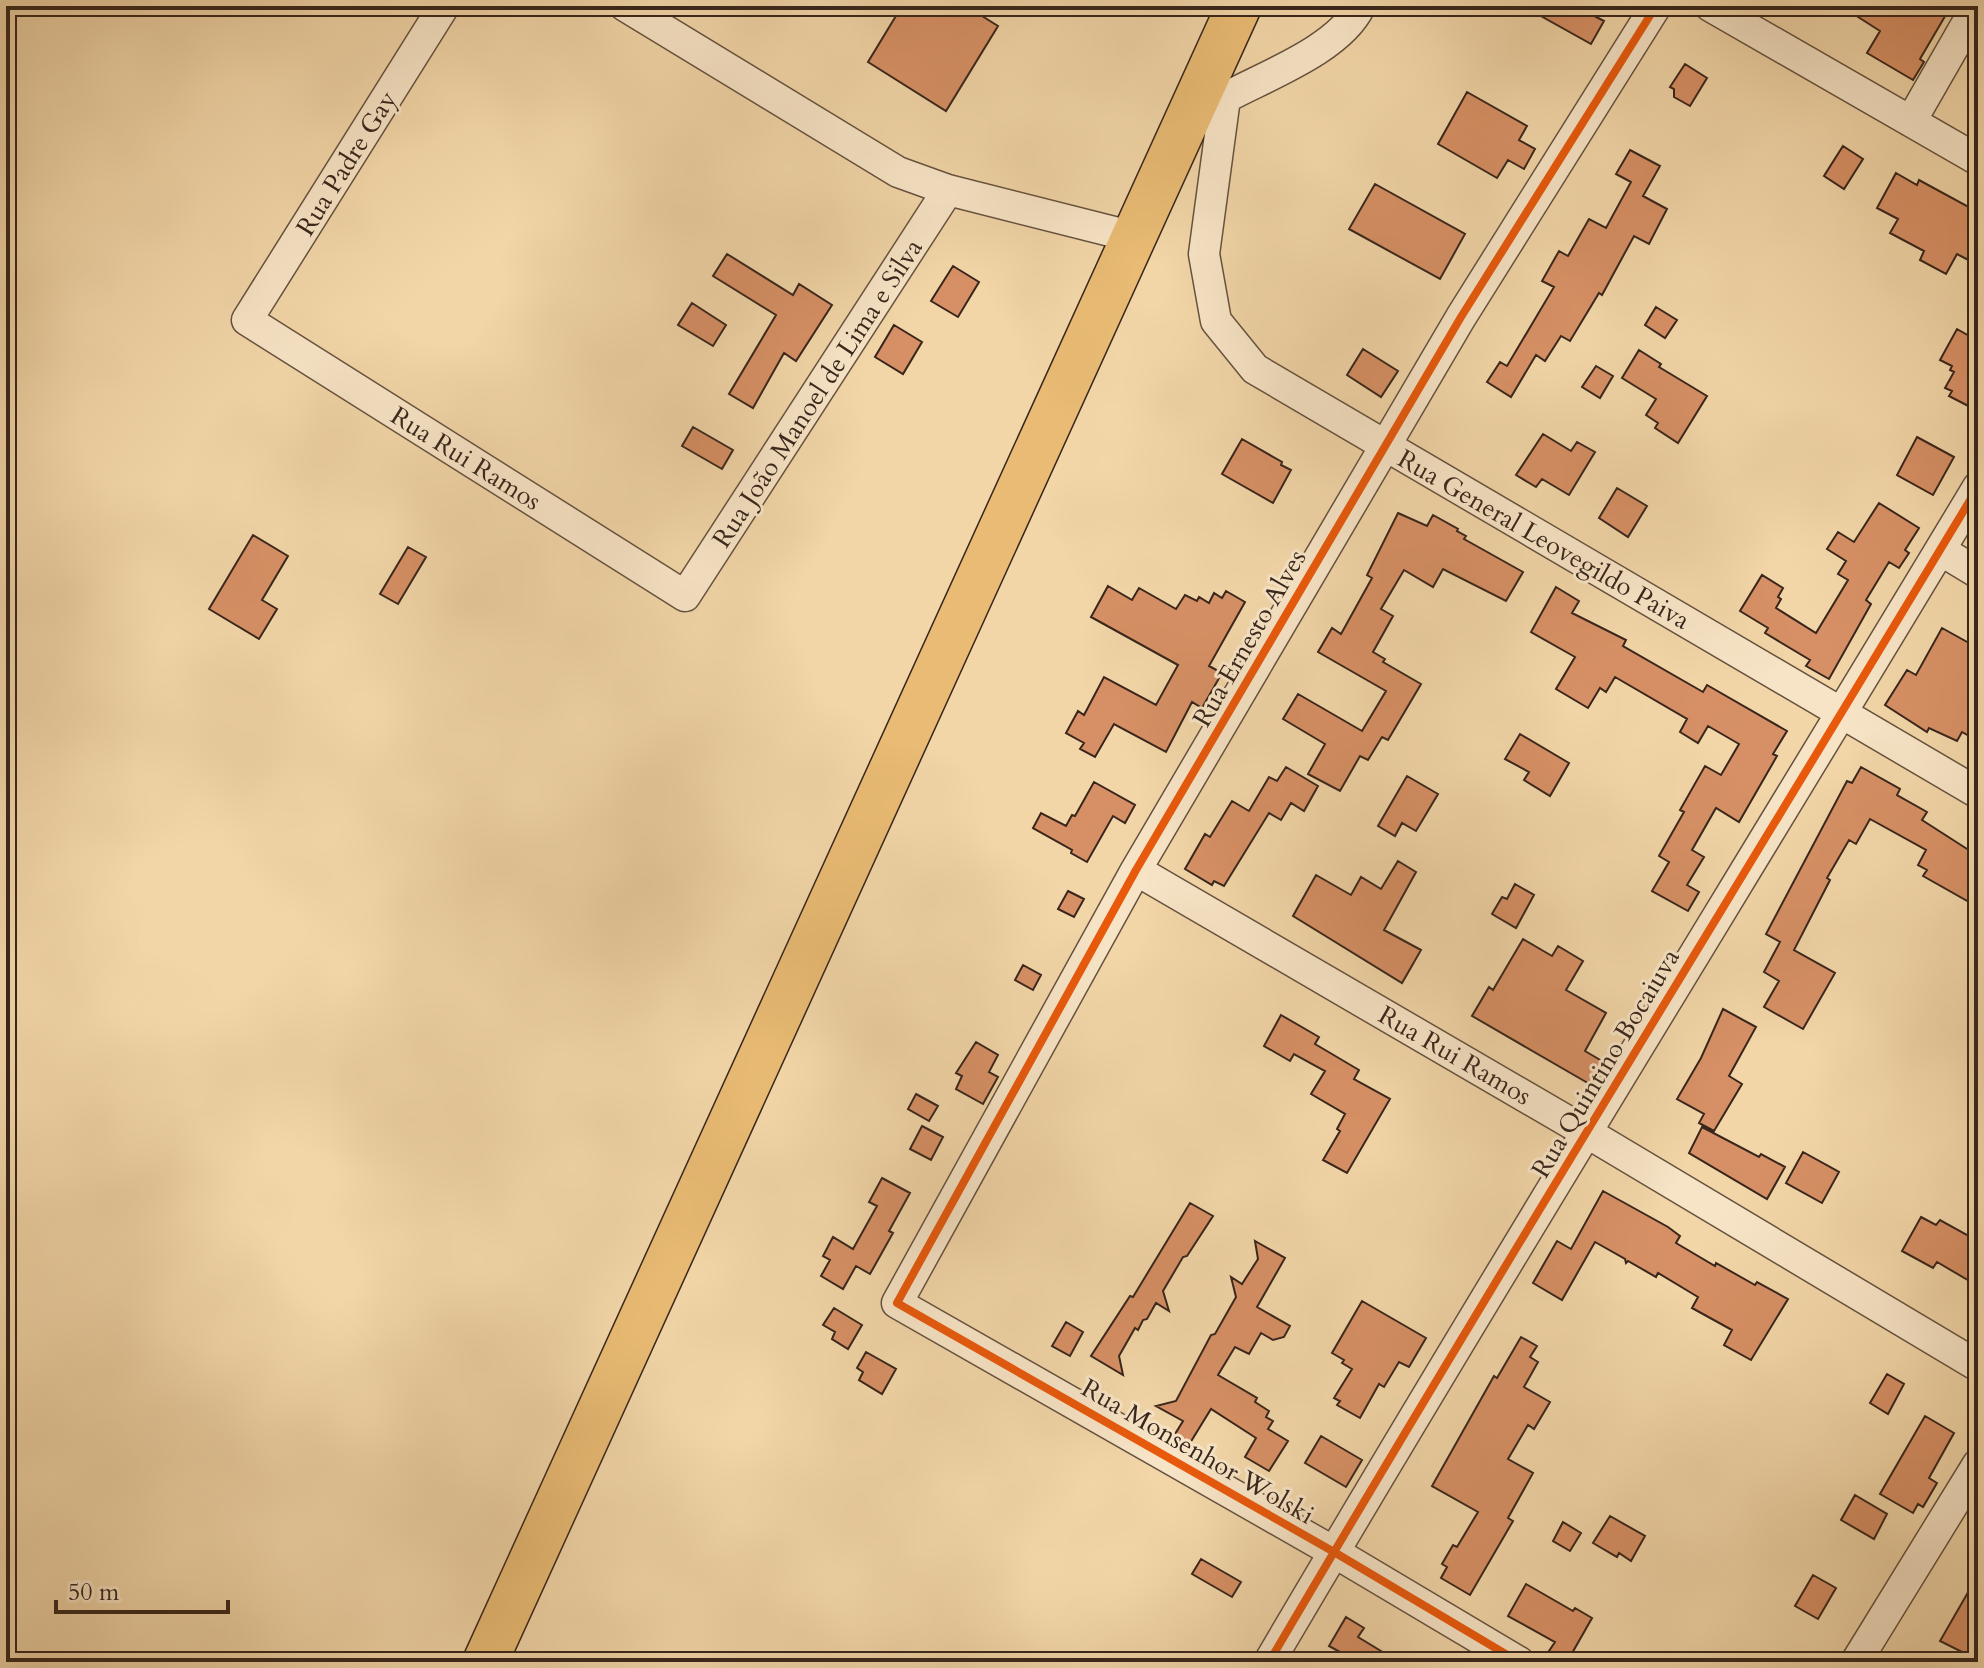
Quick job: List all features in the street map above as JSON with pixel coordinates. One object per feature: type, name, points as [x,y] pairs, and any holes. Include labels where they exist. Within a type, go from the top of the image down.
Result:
[{"type":"highway","points":[[485,1662],[1134,237],[1214,94],[1239,6]]},
{"type":"street","name":"Rua Padre Gay","points":[[247,320],[444,6]]},
{"type":"street","points":[[625,6],[898,172],[948,190],[1134,237]]},
{"type":"street","points":[[1214,94],[1326,44],[1355,17],[1360,6]]},
{"type":"street","name":"Rua Ernesto Alves","points":[[897,1303],[1136,870],[1461,317],[1656,6]]},
{"type":"street","points":[[1710,6],[1978,160]]},
{"type":"street","points":[[1911,121],[1977,6]]},
{"type":"street","name":"Rua General Leovegildo Paiva","points":[[1214,94],[1204,254],[1216,321],[1255,369],[1978,793]]},
{"type":"street","name":"Rua João Manoel de Lima e Silva","points":[[685,596],[948,190]]},
{"type":"street","name":"Rua Rui Ramos","points":[[247,320],[685,596]]},
{"type":"street","name":"Rua Quintino Bocaiuva","points":[[1269,1662],[1586,1132],[1843,714],[1978,487]]},
{"type":"street","points":[[1940,550],[1978,573]]},
{"type":"street","name":"Rua Rui Ramos","points":[[1136,870],[1586,1132],[1978,1366]]},
{"type":"street","name":"Rua Monsenhor Wolski","points":[[897,1303],[1334,1552],[1519,1662]]},
{"type":"street","points":[[1856,1662],[1978,1464]]},
{"type":"building","points":[[902,6],[966,6],[998,26],[946,111],[868,62]]},
{"type":"building","points":[[1523,6],[1575,6],[1604,21],[1591,44]]},
{"type":"building","points":[[1841,6],[1951,6],[1920,59],[1924,62],[1913,80],[1867,53],[1880,31]]},
{"type":"building","points":[[1685,64],[1707,78],[1690,106],[1674,97],[1674,89],[1670,87]]},
{"type":"building","points":[[1467,92],[1527,126],[1519,140],[1535,149],[1524,169],[1508,160],[1497,178],[1438,144]]},
{"type":"building","points":[[1843,146],[1863,159],[1844,189],[1824,176]]},
{"type":"building","points":[[1630,150],[1660,166],[1643,196],[1667,209],[1649,244],[1634,236],[1602,295],[1599,293],[1570,341],[1561,336],[1545,361],[1536,355],[1511,397],[1487,382],[1500,362],[1507,366],[1554,287],[1542,281],[1559,251],[1568,256],[1589,219],[1606,228],[1631,182],[1616,174]]},
{"type":"building","points":[[1896,173],[1917,185],[1919,180],[1978,212],[1978,265],[1957,254],[1946,274],[1920,260],[1924,251],[1890,233],[1898,219],[1877,208]]},
{"type":"building","points":[[1375,184],[1465,234],[1440,279],[1349,229]]},
{"type":"building","points":[[727,254],[793,295],[799,284],[832,305],[796,361],[784,353],[753,408],[729,394],[776,315],[713,276]]},
{"type":"building","points":[[953,266],[979,282],[958,317],[931,301]]},
{"type":"building","points":[[692,303],[726,325],[713,346],[678,325]]},
{"type":"building","points":[[1656,307],[1677,320],[1665,338],[1645,325]]},
{"type":"building","points":[[894,325],[922,342],[903,374],[875,357]]},
{"type":"building","points":[[1957,329],[1978,341],[1978,411],[1949,396],[1952,391],[1945,388],[1954,372],[1950,370],[1952,366],[1940,360]]},
{"type":"building","points":[[1363,349],[1398,371],[1381,397],[1347,375]]},
{"type":"building","points":[[1639,350],[1661,364],[1659,367],[1707,396],[1678,443],[1655,428],[1658,423],[1646,415],[1656,399],[1622,378]]},
{"type":"building","points":[[1596,366],[1613,376],[1600,398],[1582,387]]},
{"type":"building","points":[[693,427],[733,450],[722,469],[682,446]]},
{"type":"building","points":[[1543,434],[1571,451],[1577,442],[1595,452],[1569,495],[1542,479],[1536,487],[1516,475]]},
{"type":"building","points":[[1917,437],[1954,457],[1933,495],[1897,475]]},
{"type":"building","points":[[1242,439],[1291,470],[1273,503],[1222,474]]},
{"type":"building","points":[[1617,488],[1647,506],[1628,537],[1599,518]]},
{"type":"building","points":[[1879,503],[1919,528],[1905,550],[1909,553],[1899,568],[1889,562],[1866,600],[1871,604],[1829,679],[1806,666],[1810,660],[1765,633],[1768,628],[1740,611],[1762,575],[1783,588],[1776,608],[1816,633],[1848,580],[1838,574],[1846,561],[1827,549],[1838,532],[1854,542]]},
{"type":"building","points":[[1398,513],[1427,526],[1433,515],[1458,529],[1466,536],[1464,539],[1523,572],[1506,601],[1443,569],[1433,587],[1404,570],[1381,609],[1393,616],[1373,652],[1385,659],[1383,662],[1421,684],[1388,740],[1382,737],[1368,760],[1360,756],[1340,791],[1308,774],[1325,744],[1283,719],[1298,694],[1362,731],[1386,691],[1318,652],[1332,628],[1341,634],[1372,578],[1367,575]]},
{"type":"building","points":[[253,535],[288,556],[262,600],[277,609],[259,639],[209,609]]},
{"type":"building","points":[[408,547],[426,557],[398,604],[380,594]]},
{"type":"building","points":[[1108,586],[1132,600],[1139,588],[1176,609],[1185,595],[1197,601],[1199,597],[1209,603],[1214,593],[1222,598],[1226,591],[1245,602],[1209,666],[1222,673],[1202,708],[1192,702],[1166,752],[1114,724],[1095,757],[1080,749],[1084,743],[1066,733],[1078,711],[1084,715],[1104,677],[1156,705],[1178,665],[1091,617]]},
{"type":"building","points":[[1556,587],[1579,601],[1572,613],[1626,640],[1623,646],[1703,692],[1707,685],[1787,731],[1773,754],[1777,756],[1739,822],[1716,808],[1692,850],[1704,857],[1687,885],[1699,892],[1688,911],[1652,891],[1669,862],[1659,856],[1705,766],[1721,775],[1739,744],[1708,726],[1698,743],[1680,732],[1687,719],[1615,677],[1606,692],[1600,688],[1588,708],[1556,689],[1575,657],[1531,632]]},
{"type":"building","points":[[1942,628],[1978,648],[1978,741],[1962,732],[1957,741],[1929,728],[1927,732],[1885,705],[1907,670],[1916,675]]},
{"type":"building","points":[[1520,734],[1569,763],[1550,796],[1524,780],[1529,772],[1505,759]]},
{"type":"building","points":[[1286,767],[1318,786],[1304,811],[1291,803],[1281,820],[1269,813],[1224,886],[1214,881],[1212,885],[1185,869],[1205,834],[1210,837],[1232,801],[1249,811],[1269,777],[1277,781]]},
{"type":"building","points":[[1861,767],[1900,789],[1897,795],[1927,812],[1922,820],[1978,856],[1978,907],[1923,876],[1927,870],[1918,865],[1926,850],[1870,819],[1856,844],[1849,840],[1827,878],[1830,880],[1794,950],[1835,973],[1803,1029],[1764,1007],[1779,981],[1764,972],[1780,942],[1766,934],[1847,781],[1852,783]]},
{"type":"building","points":[[1407,776],[1438,794],[1416,831],[1402,823],[1395,836],[1378,826]]},
{"type":"building","points":[[1094,782],[1135,805],[1125,823],[1113,816],[1087,862],[1033,828],[1041,813],[1066,826]]},
{"type":"building","points":[[1398,861],[1416,872],[1384,930],[1421,950],[1402,983],[1293,916],[1316,875],[1351,895],[1361,877],[1381,889]]},
{"type":"building","points":[[1515,884],[1534,895],[1516,928],[1492,914],[1502,897],[1507,899]]},
{"type":"building","points":[[1068,891],[1084,899],[1074,917],[1058,909]]},
{"type":"building","points":[[1523,939],[1552,956],[1558,946],[1583,961],[1566,990],[1606,1013],[1585,1051],[1607,1064],[1593,1086],[1472,1016],[1489,987],[1493,990]]},
{"type":"building","points":[[1023,965],[1041,975],[1033,990],[1015,980]]},
{"type":"building","points":[[1723,1009],[1756,1027],[1729,1076],[1742,1084],[1714,1131],[1699,1123],[1704,1114],[1677,1099],[1701,1058]]},
{"type":"building","points":[[1281,1015],[1319,1037],[1315,1044],[1359,1070],[1354,1079],[1390,1099],[1347,1173],[1323,1160],[1340,1131],[1337,1129],[1345,1114],[1311,1094],[1325,1071],[1294,1054],[1290,1061],[1264,1046]]},
{"type":"building","points":[[976,1042],[998,1055],[989,1072],[998,1077],[983,1104],[956,1089],[962,1076],[956,1073]]},
{"type":"building","points":[[916,1094],[938,1106],[929,1121],[908,1109]]},
{"type":"building","points":[[922,1126],[943,1137],[931,1160],[910,1149]]},
{"type":"building","points":[[1702,1127],[1785,1167],[1767,1199],[1689,1153]]},
{"type":"building","points":[[1803,1152],[1839,1172],[1822,1203],[1786,1183]]},
{"type":"building","points":[[882,1178],[910,1193],[889,1231],[893,1233],[870,1274],[856,1266],[843,1289],[821,1276],[830,1260],[823,1256],[833,1237],[853,1249],[877,1206],[869,1202]]},
{"type":"building","points":[[1603,1191],[1668,1227],[1680,1236],[1676,1243],[1715,1266],[1716,1263],[1788,1299],[1751,1360],[1724,1345],[1732,1330],[1692,1308],[1698,1297],[1658,1273],[1656,1277],[1628,1261],[1626,1263],[1625,1259],[1595,1242],[1562,1300],[1533,1283],[1557,1241],[1571,1249]]},
{"type":"building","points":[[1190,1203],[1213,1216],[1163,1291],[1169,1311],[1156,1303],[1138,1330],[1135,1328],[1119,1356],[1123,1375],[1091,1356],[1130,1296],[1133,1297]]},
{"type":"building","points":[[1921,1217],[1936,1225],[1940,1220],[1978,1241],[1978,1286],[1937,1262],[1933,1268],[1902,1251]]},
{"type":"building","points":[[1255,1241],[1285,1258],[1257,1307],[1290,1326],[1284,1337],[1273,1340],[1261,1333],[1249,1354],[1235,1347],[1218,1375],[1257,1398],[1255,1402],[1269,1411],[1266,1417],[1273,1421],[1268,1429],[1288,1441],[1269,1471],[1245,1457],[1256,1438],[1211,1409],[1187,1448],[1172,1439],[1183,1421],[1156,1406],[1176,1401],[1211,1335],[1215,1334],[1236,1297],[1231,1277],[1242,1284],[1258,1259]]},
{"type":"building","points":[[1362,1301],[1426,1338],[1409,1367],[1399,1362],[1384,1387],[1379,1384],[1360,1418],[1337,1405],[1340,1401],[1334,1398],[1352,1369],[1332,1353]]},
{"type":"building","points":[[834,1308],[862,1325],[848,1349],[832,1339],[835,1332],[823,1325]]},
{"type":"building","points":[[1066,1322],[1083,1332],[1070,1356],[1052,1346]]},
{"type":"building","points":[[1521,1337],[1537,1346],[1530,1357],[1538,1362],[1524,1387],[1550,1402],[1534,1429],[1528,1425],[1508,1459],[1533,1473],[1508,1518],[1513,1521],[1470,1595],[1441,1578],[1447,1567],[1442,1564],[1453,1545],[1457,1547],[1478,1512],[1432,1486],[1494,1376],[1497,1378]]},
{"type":"building","points":[[866,1352],[896,1369],[882,1394],[859,1380],[863,1372],[857,1368]]},
{"type":"building","points":[[1887,1374],[1904,1384],[1888,1414],[1870,1403]]},
{"type":"building","points":[[1925,1416],[1954,1433],[1929,1478],[1937,1483],[1923,1507],[1918,1504],[1913,1513],[1880,1494]]},
{"type":"building","points":[[1321,1436],[1362,1460],[1346,1487],[1305,1463]]},
{"type":"building","points":[[1855,1495],[1887,1514],[1874,1539],[1841,1520]]},
{"type":"building","points":[[1610,1516],[1645,1536],[1631,1561],[1593,1543]]},
{"type":"building","points":[[1563,1522],[1581,1533],[1570,1551],[1553,1541]]},
{"type":"building","points":[[1201,1559],[1241,1582],[1232,1597],[1192,1574]]},
{"type":"building","points":[[1813,1575],[1836,1588],[1818,1619],[1795,1606]]},
{"type":"building","points":[[1978,1575],[1978,1660],[1940,1641]]},
{"type":"building","points":[[1526,1584],[1573,1611],[1575,1608],[1592,1618],[1567,1662],[1549,1651],[1555,1642],[1508,1616]]},
{"type":"building","points":[[1346,1617],[1364,1628],[1358,1637],[1399,1662],[1358,1662],[1329,1646]]},
{"type":"cycle path","points":[[1519,1662],[1334,1552],[897,1303],[1136,870],[1461,317],[1656,6]]},
{"type":"cycle path","points":[[1269,1662],[1978,487]]}]
